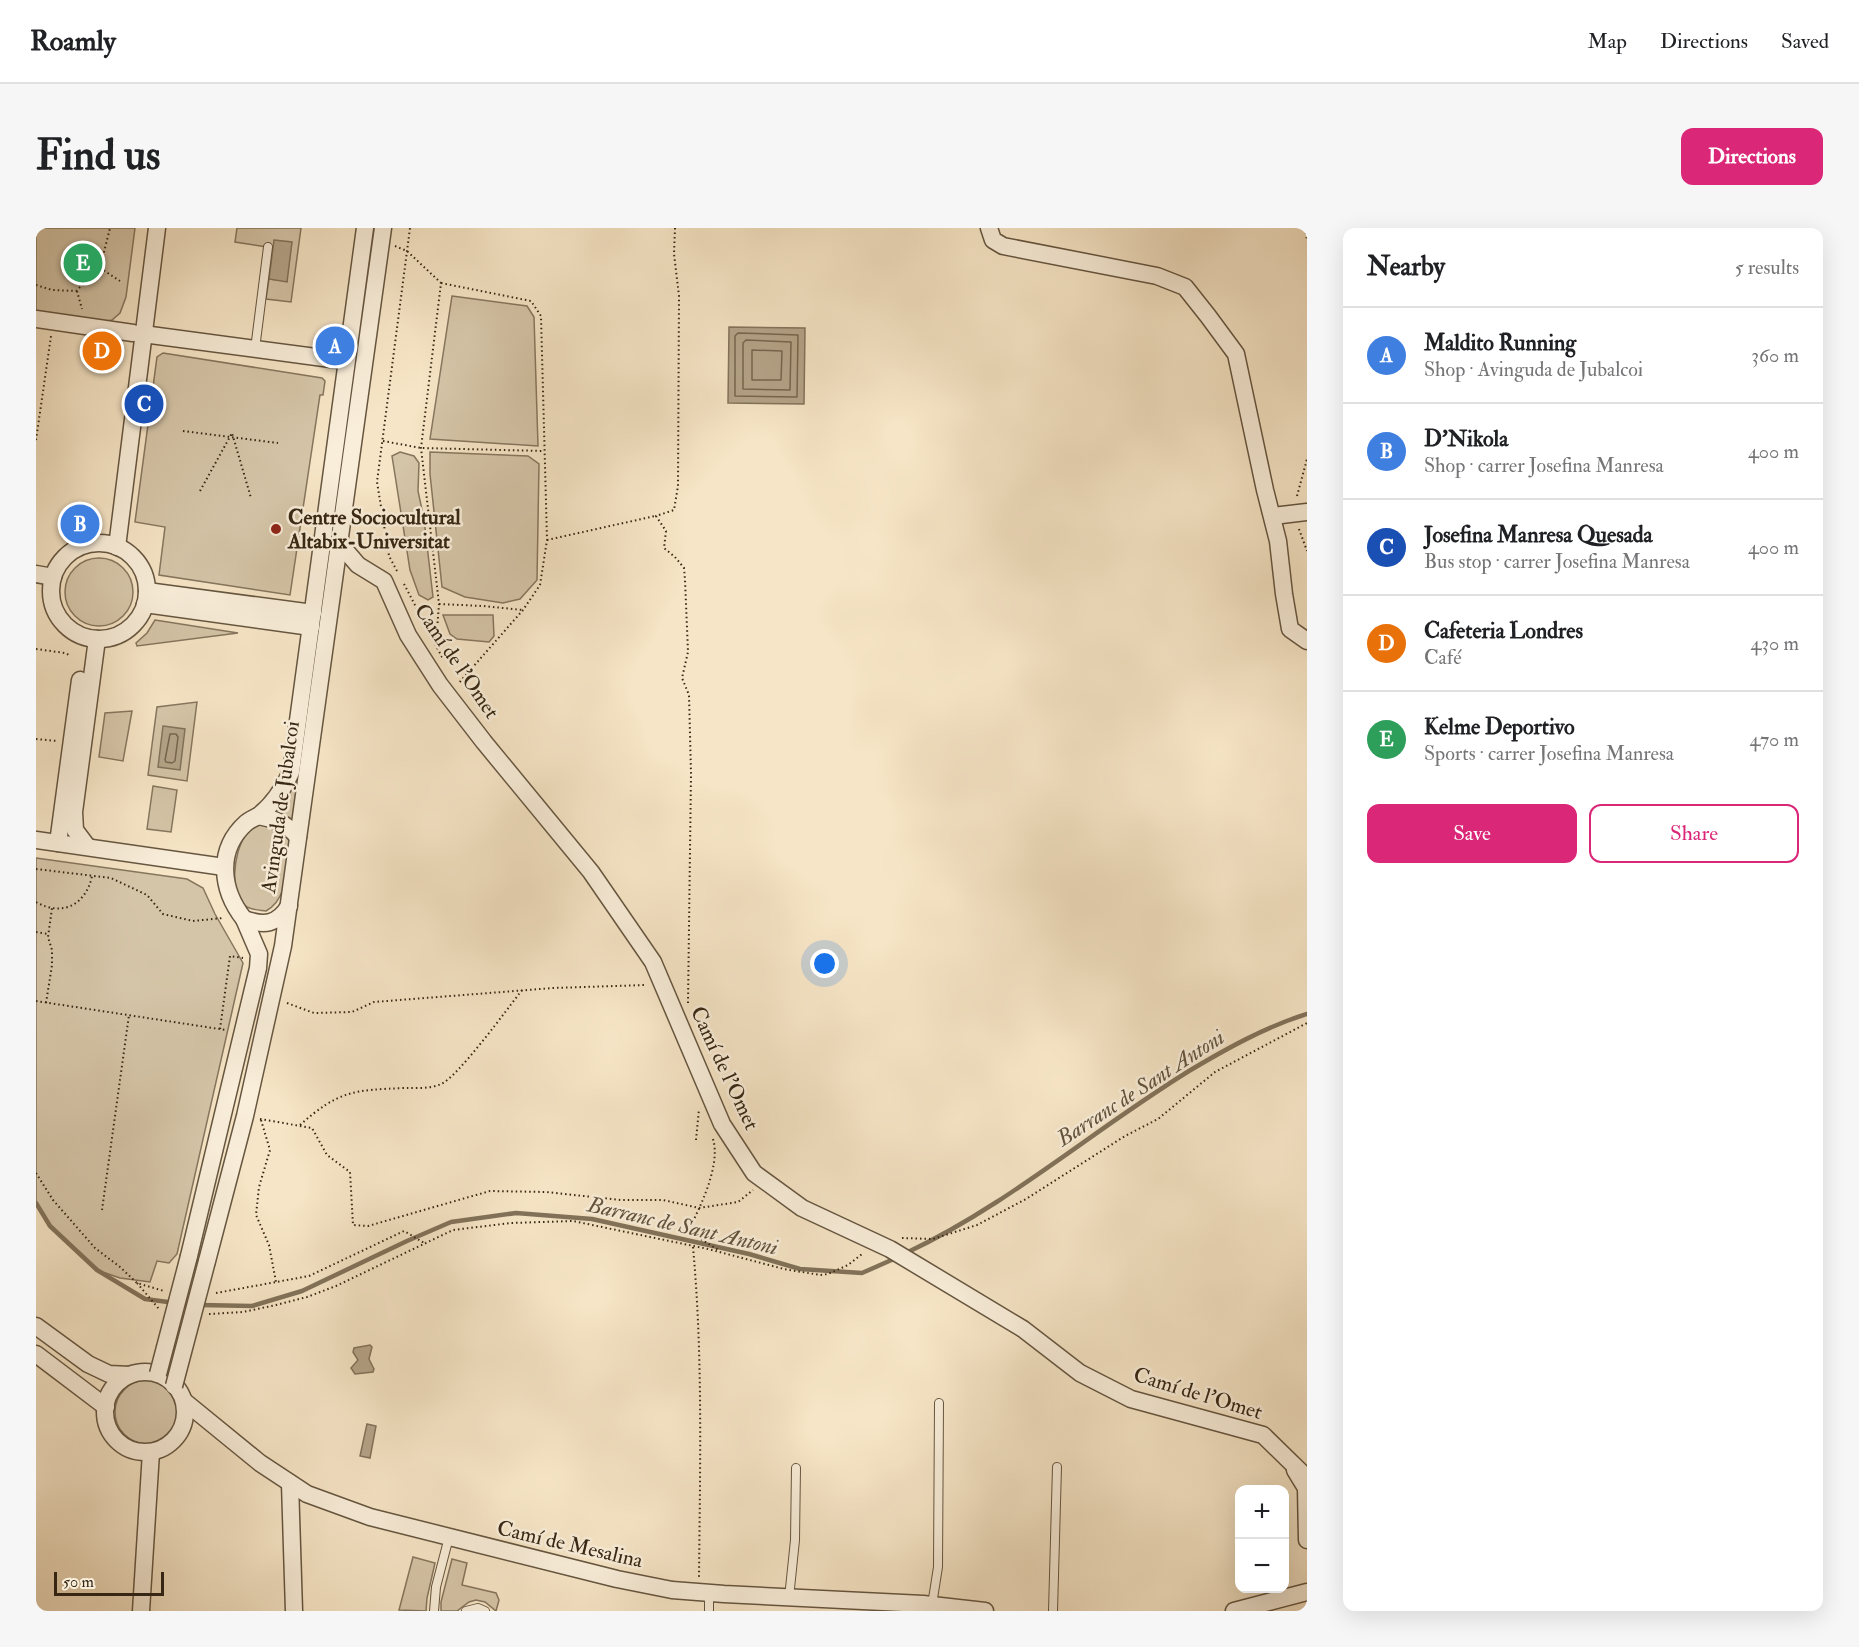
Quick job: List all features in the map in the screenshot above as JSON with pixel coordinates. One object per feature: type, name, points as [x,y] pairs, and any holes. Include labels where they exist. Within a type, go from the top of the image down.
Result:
[{"type":"street","points":[[112,545],[138,333],[147,228]]},
{"type":"street","points":[[138,333],[157,228]]},
{"type":"street","name":"Avinguda de Jubalcoi","points":[[364,228],[291,772],[285,786],[273,803],[240,830],[230,846],[224,867],[227,884],[235,905],[244,919],[260,924],[275,921],[289,906],[382,234]]},
{"type":"street","points":[[990,228],[993,240],[1003,246],[1157,276],[1185,287],[1236,354],[1278,541],[1290,629],[1307,640]]},
{"type":"street","points":[[36,319],[346,361]]},
{"type":"street","points":[[1273,516],[1307,512]]},
{"type":"street","name":"Camí de l'Omet","points":[[339,543],[358,565],[384,581],[408,635],[448,695],[591,872],[653,962],[722,1124],[754,1173],[802,1208],[883,1246],[1023,1329],[1080,1373],[1131,1399],[1263,1435],[1307,1478]]},
{"type":"street","points":[[36,574],[47,584],[60,618],[67,627],[91,638],[117,636],[127,630],[135,623],[146,598],[145,578],[141,567],[133,557],[112,545],[92,544],[67,555],[47,584]]},
{"type":"street","points":[[333,590],[342,578],[354,571],[366,570]]},
{"type":"street","points":[[146,598],[312,620]]},
{"type":"street","points":[[58,843],[91,638]]},
{"type":"street","points":[[87,846],[75,830],[74,812],[91,638]]},
{"type":"street","points":[[36,840],[48,832],[62,810]]},
{"type":"street","points":[[258,816],[275,819],[289,826],[298,837]]},
{"type":"street","points":[[36,840],[224,867]]},
{"type":"street","points":[[174,1386],[245,1116],[272,999],[289,906]]},
{"type":"street","points":[[158,1374],[189,1256],[258,968],[259,954],[244,919]]},
{"type":"street","points":[[36,1326],[88,1364],[109,1374],[130,1375],[144,1372],[158,1374],[174,1386],[184,1401],[183,1425],[177,1437],[168,1445],[151,1452],[132,1450],[120,1444],[111,1433],[106,1420],[106,1407],[110,1394],[130,1375]]},
{"type":"street","points":[[36,1354],[106,1407]]},
{"type":"street","name":"Camí de Mesalina","points":[[184,1401],[260,1463],[306,1494],[370,1517],[449,1538],[672,1590],[985,1611]]},
{"type":"street","points":[[141,1611],[151,1452]]},
{"type":"street","name":"Camí de l'Omet","points":[[1290,1461],[1306,1488],[1307,1540]]},
{"type":"street","points":[[290,1483],[294,1611]]},
{"type":"street","points":[[1234,1611],[1307,1592]]},
{"type":"lane","points":[[255,349],[268,247]]},
{"type":"lane","points":[[925,1607],[938,1567],[939,1403]]},
{"type":"lane","points":[[1053,1611],[1057,1467]]},
{"type":"lane","points":[[789,1598],[795,1540],[796,1468]]},
{"type":"lane","points":[[434,1611],[436,1587],[449,1538]]},
{"type":"lane","points":[[704,1593],[709,1611]]},
{"type":"lane","points":[[466,1611],[478,1608],[484,1611]]},
{"type":"path","points":[[36,285],[52,290],[76,291],[100,268],[110,228]]},
{"type":"path","points":[[410,228],[377,482],[389,556],[446,664]]},
{"type":"path","points":[[547,540],[674,510],[678,486],[679,296],[674,254],[675,228]]},
{"type":"path","points":[[1305,228],[1307,240]]},
{"type":"path","points":[[382,234],[407,251],[441,283],[531,301],[541,316],[547,540],[540,585],[523,610],[448,695]]},
{"type":"path","points":[[100,268],[120,281]]},
{"type":"path","points":[[436,646],[439,604],[421,448],[441,283]]},
{"type":"path","points":[[76,291],[82,309]]},
{"type":"path","points":[[36,440],[53,322]]},
{"type":"path","points":[[36,408],[41,408]]},
{"type":"path","points":[[183,431],[278,443]]},
{"type":"path","points":[[200,491],[232,437]]},
{"type":"path","points":[[232,437],[252,498]]},
{"type":"path","points":[[382,441],[421,448],[544,451]]},
{"type":"path","points":[[656,516],[666,531],[664,548],[675,556],[684,568],[685,580],[688,652],[682,678],[689,695],[691,774],[688,1010]]},
{"type":"path","points":[[439,604],[523,610]]},
{"type":"path","points":[[36,649],[71,656]]},
{"type":"path","points":[[36,739],[60,742]]},
{"type":"path","points":[[36,868],[111,878],[147,896],[163,914],[193,921],[223,918]]},
{"type":"path","points":[[36,902],[52,908],[66,907],[78,902],[85,894],[92,876]]},
{"type":"path","points":[[46,1003],[52,965],[52,950],[48,934],[52,908]]},
{"type":"path","points":[[36,932],[48,934]]},
{"type":"path","points":[[220,1029],[230,956],[246,958]]},
{"type":"path","points":[[272,999],[314,1013],[352,1012],[374,1002],[522,990],[662,985]]},
{"type":"path","points":[[300,1126],[314,1113],[346,1093],[427,1088],[442,1084],[460,1067],[522,990]]},
{"type":"path","points":[[36,1001],[233,1031]]},
{"type":"path","points":[[102,1210],[129,1015]]},
{"type":"path","points":[[204,1315],[243,1312],[306,1297],[336,1286],[453,1230],[511,1223],[573,1221],[693,1246],[784,1269],[820,1275],[848,1265],[895,1238],[933,1239],[978,1225],[1026,1199],[1125,1136],[1158,1119],[1215,1072],[1307,1023]]},
{"type":"path","points":[[255,1118],[312,1128],[327,1155],[350,1172],[353,1226],[368,1226],[490,1191],[546,1192],[621,1200],[663,1200],[699,1208],[738,1202],[764,1181]]},
{"type":"path","points":[[261,1119],[270,1150],[259,1187],[256,1215],[269,1245],[276,1282]]},
{"type":"path","points":[[710,1132],[714,1143],[714,1167],[688,1231],[723,1253]]},
{"type":"path","points":[[404,1231],[426,1244]]},
{"type":"path","points":[[693,1246],[699,1315],[704,1593]]},
{"type":"path","points":[[137,1283],[159,1309],[168,1310]]},
{"type":"shaded area","points":[[36,228],[135,228],[126,297],[120,313],[112,320],[101,322],[36,315]]},
{"type":"shaded area","points":[[237,228],[301,228],[291,302],[266,299],[269,279],[287,281],[273,248],[235,242]]},
{"type":"shaded area","points":[[452,296],[527,306],[534,317],[538,446],[430,439]]},
{"type":"shaded area","points":[[163,353],[322,378],[325,381],[323,395],[320,395],[290,595],[159,575],[165,527],[135,522],[157,357]]},
{"type":"shaded area","points":[[400,452],[414,456],[419,463],[418,491],[424,519],[433,597],[428,600],[419,595],[410,570],[392,456]]},
{"type":"shaded area","points":[[430,452],[528,456],[539,464],[537,580],[520,599],[503,603],[465,597],[442,587],[430,474]]},
{"type":"shaded area","points":[[92,558],[106,558],[118,563],[128,573],[133,592],[128,611],[118,621],[106,626],[92,626],[80,621],[70,611],[65,599],[65,585],[70,573],[80,563]]},
{"type":"shaded area","points":[[443,615],[493,615],[494,636],[489,642],[457,639],[450,634]]},
{"type":"shaded area","points":[[155,620],[238,633],[137,646],[136,643],[147,633]]},
{"type":"shaded area","points":[[313,663],[292,822],[271,812]]},
{"type":"shaded area","points":[[197,702],[187,781],[148,775],[157,707]]},
{"type":"shaded area","points":[[132,711],[123,761],[99,757],[105,713]]},
{"type":"shaded area","points":[[153,786],[177,790],[171,832],[147,829]]},
{"type":"shaded area","points":[[260,825],[272,825],[288,835],[290,843],[283,890],[279,898],[266,911],[247,907],[237,893],[235,883],[236,862],[241,843],[248,832]]},
{"type":"shaded area","points":[[36,858],[187,879],[203,888],[243,963],[177,1254],[169,1263],[157,1261],[150,1282],[120,1278],[97,1270],[50,1226],[36,1203]]},
{"type":"shaded area","points":[[141,1380],[153,1380],[170,1389],[177,1400],[179,1412],[177,1424],[170,1435],[153,1444],[141,1444],[129,1439],[120,1430],[115,1418],[115,1406],[120,1394],[129,1385]]},
{"type":"shaded area","points":[[413,1557],[435,1563],[426,1611],[399,1610]]},
{"type":"shaded area","points":[[452,1559],[467,1563],[462,1585],[496,1593],[499,1600],[496,1611],[485,1602],[476,1600],[457,1611],[441,1611],[441,1602]]},
{"type":"water","points":[[274,240],[292,242],[287,282],[269,279]]},
{"type":"water","points":[[729,327],[805,328],[804,404],[728,403]]},
{"type":"water","points":[[163,726],[185,729],[180,770],[158,767]]},
{"type":"water","points":[[370,1345],[372,1347],[369,1359],[374,1369],[373,1372],[355,1374],[351,1368],[358,1360],[353,1352],[354,1348]]},
{"type":"water","points":[[367,1424],[376,1426],[370,1458],[360,1456]]},
{"type":"waterway","name":"Barranc de Sant Antoni","points":[[906,1253],[980,1213],[1189,1071],[1261,1032],[1307,1014]]},
{"type":"waterway","name":"Barranc de Sant Antoni","points":[[36,1203],[50,1226],[97,1270],[145,1299],[191,1305]]},
{"type":"waterway","name":"Barranc de Sant Antoni","points":[[200,1305],[252,1306],[302,1291],[451,1222],[516,1213],[592,1219],[749,1254],[800,1269],[862,1273],[896,1258]]},
{"type":"place","name":"Kelme Deportivo","points":[[83,263]]},
{"type":"place","name":"Maldito Running","points":[[335,346]]},
{"type":"place","name":"Cafeteria Londres","points":[[102,351]]},
{"type":"place","name":"Josefina Manresa Quesada","points":[[144,404]]},
{"type":"place","name":"D'Nikola","points":[[80,524]]},
{"type":"place","name":"Centre Sociocultural Altabix-Universitat","points":[[276,529]]}]
